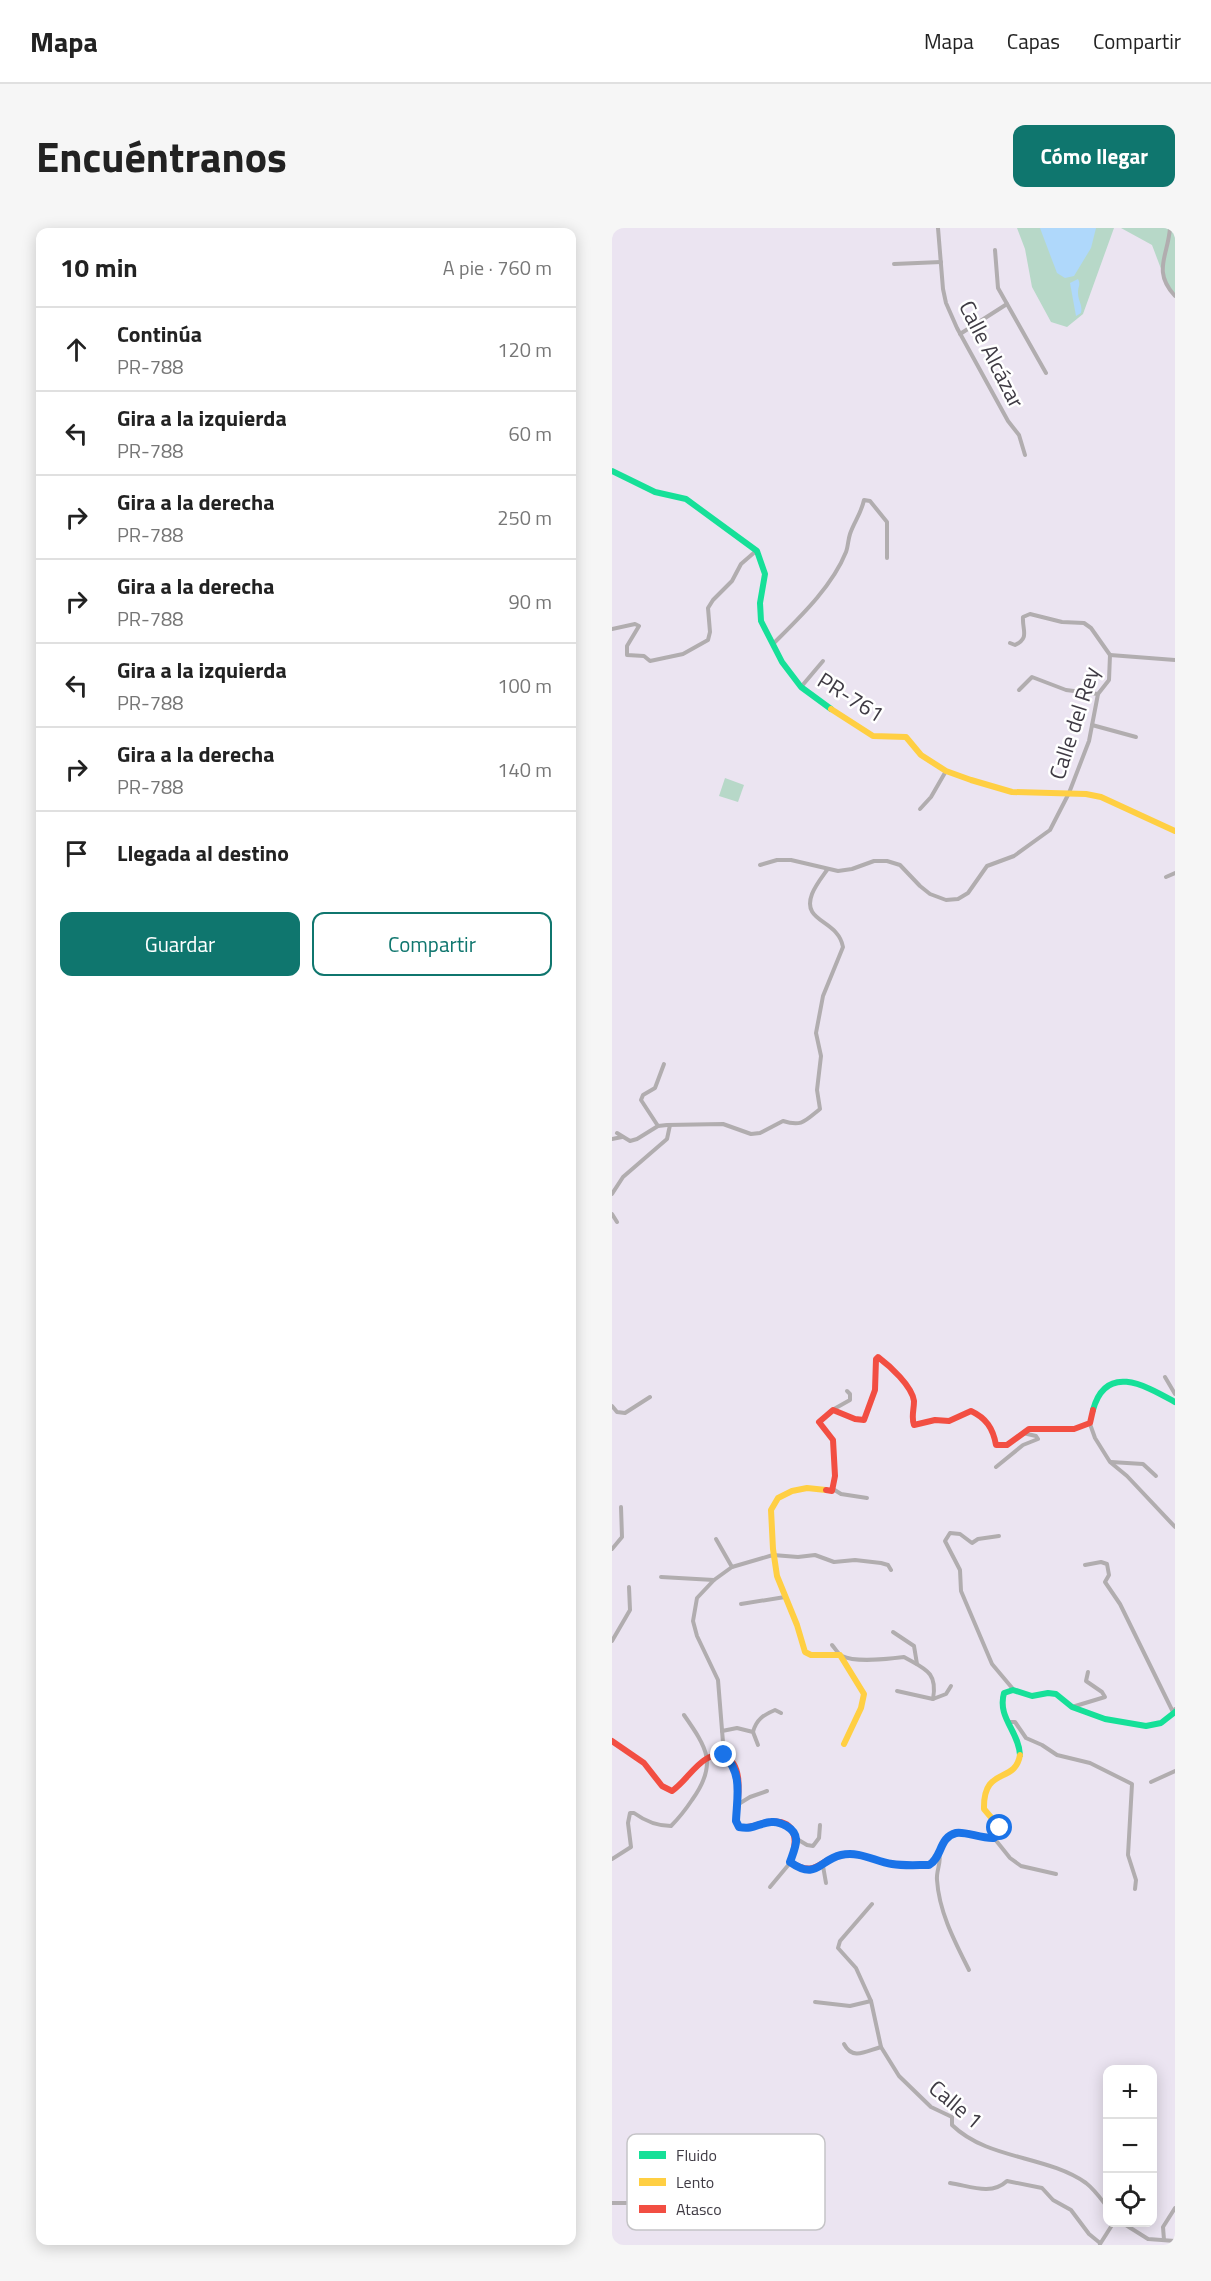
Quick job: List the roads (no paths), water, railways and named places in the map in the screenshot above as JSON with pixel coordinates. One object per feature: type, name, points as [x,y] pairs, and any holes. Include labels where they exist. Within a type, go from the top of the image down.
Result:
[{"type":"street","name":"Calle Alcázar","points":[[938,228],[946,303],[960,334],[1008,421],[1019,435],[1025,455]]},
{"type":"street","points":[[1170,228],[1162,268],[1165,282],[1175,296]]},
{"type":"street","points":[[995,250],[998,288],[1046,373]]},
{"type":"street","points":[[894,264],[941,262]]},
{"type":"street","points":[[960,334],[1006,304]]},
{"type":"street","points":[[612,471],[655,492],[686,499],[757,551],[741,564],[732,581],[708,608],[710,632],[708,640],[683,654],[650,661],[644,656],[627,656],[627,646],[639,626],[635,624],[612,629]]},
{"type":"street","points":[[772,644],[803,614],[827,585],[846,553],[850,532],[860,515],[864,500],[870,501],[887,522],[887,558]]},
{"type":"street","name":"PR-761","points":[[757,551],[765,574],[760,603],[761,621],[782,662],[801,687],[821,703],[873,736],[906,737],[921,755],[946,771],[1012,792],[1086,794],[1101,797],[1175,831]]},
{"type":"street","points":[[1010,644],[1015,645],[1024,639],[1026,634],[1023,617],[1030,615],[1062,622],[1084,623],[1091,628],[1110,656]]},
{"type":"street","name":"Calle del Rey","points":[[827,870],[852,869],[874,861],[887,861],[900,865],[930,894],[946,900],[958,899],[968,893],[987,866],[1014,856],[1050,830],[1089,741],[1098,694],[1109,680],[1110,656],[1175,660]]},
{"type":"street","points":[[801,687],[823,661]]},
{"type":"street","points":[[1019,690],[1032,677],[1066,690],[1098,694]]},
{"type":"street","points":[[1092,725],[1136,737]]},
{"type":"street","points":[[920,809],[931,797],[946,771]]},
{"type":"street","points":[[617,1133],[630,1141],[658,1126],[723,1124],[751,1134],[760,1133],[783,1121],[794,1125],[803,1123],[820,1109],[818,1090],[821,1056],[816,1033],[823,996],[843,947],[834,929],[815,917],[810,906],[812,894],[827,870],[791,860],[777,860],[760,865]]},
{"type":"street","points":[[1166,877],[1175,873]]},
{"type":"street","points":[[658,1126],[641,1100],[643,1095],[655,1088],[664,1064]]},
{"type":"street","points":[[612,1194],[623,1177],[667,1139],[670,1125]]},
{"type":"street","points":[[612,1139],[623,1137]]},
{"type":"street","points":[[612,1214],[617,1222]]},
{"type":"street","points":[[833,1410],[855,1419],[864,1420],[874,1394],[877,1374],[876,1359],[878,1358],[894,1369],[913,1397],[915,1402],[911,1420],[914,1425],[935,1420],[949,1421],[971,1411],[982,1416],[989,1423],[994,1432],[996,1446],[1007,1445],[1029,1428],[1074,1429],[1090,1423]]},
{"type":"street","points":[[1165,1377],[1175,1394]]},
{"type":"street","points":[[1175,1401],[1148,1387],[1116,1380],[1107,1384],[1098,1396],[1090,1423],[1095,1438],[1110,1462],[1127,1476],[1175,1527]]},
{"type":"street","points":[[833,1489],[835,1476],[833,1440],[819,1422],[850,1400],[850,1394],[847,1391]]},
{"type":"street","points":[[612,1406],[617,1412],[626,1413],[650,1397]]},
{"type":"street","points":[[996,1467],[1023,1444],[1038,1439],[1036,1436],[1023,1432]]},
{"type":"street","points":[[1110,1462],[1143,1464],[1156,1476]]},
{"type":"street","points":[[867,1498],[841,1494],[833,1489],[832,1491],[811,1487],[797,1489],[784,1495],[771,1507],[773,1555],[785,1597],[805,1652],[857,1659],[879,1660],[904,1657],[930,1673],[936,1687],[933,1699]]},
{"type":"street","points":[[612,1548],[622,1537],[621,1507]]},
{"type":"street","points":[[999,1536],[978,1539],[972,1543],[960,1534],[950,1533],[945,1541],[960,1570],[961,1591],[992,1664],[1013,1690],[1032,1696],[1056,1694],[1072,1707],[1105,1719],[1146,1726],[1161,1724],[1174,1711],[1120,1604],[1105,1582],[1109,1575],[1107,1564],[1101,1562],[1085,1565]]},
{"type":"street","points":[[716,1539],[732,1567]]},
{"type":"street","points":[[724,1755],[718,1680],[697,1636],[693,1621],[698,1598],[714,1580],[732,1567],[773,1555],[798,1557],[815,1555],[834,1562],[855,1560],[881,1563],[888,1565],[891,1570]]},
{"type":"street","points":[[661,1578],[714,1580]]},
{"type":"street","points":[[612,1641],[630,1610],[629,1587]]},
{"type":"street","points":[[741,1604],[785,1597]]},
{"type":"street","points":[[893,1632],[914,1646],[917,1664]]},
{"type":"street","points":[[832,1645],[864,1694],[861,1708],[844,1744]]},
{"type":"street","points":[[1072,1707],[1105,1697],[1102,1692],[1086,1681],[1088,1672]]},
{"type":"street","points":[[897,1691],[933,1699],[946,1694],[951,1686]]},
{"type":"street","points":[[790,1862],[806,1870],[823,1866],[842,1855],[860,1854],[891,1864],[929,1865],[934,1863],[946,1838],[958,1833],[983,1839],[994,1838],[1000,1828],[984,1809],[985,1789],[993,1779],[1013,1771],[1021,1755],[1014,1732],[1000,1712],[999,1703],[1004,1693],[1013,1690]]},
{"type":"street","points":[[758,1745],[753,1732],[755,1723],[775,1710],[781,1713]]},
{"type":"street","points":[[612,1859],[631,1847],[628,1823],[630,1813],[634,1813],[643,1820],[662,1826],[671,1826],[704,1784],[707,1759],[700,1739],[684,1715]]},
{"type":"street","points":[[1008,1722],[1016,1722],[1026,1738],[1057,1755],[1090,1763],[1132,1784],[1128,1855],[1136,1880],[1135,1889]]},
{"type":"street","points":[[722,1731],[737,1728],[753,1732]]},
{"type":"street","points":[[612,1741],[644,1763],[662,1786],[672,1791],[707,1759],[716,1754],[724,1755],[731,1762],[738,1777],[736,1821],[739,1827],[749,1829],[769,1821],[779,1822],[792,1829],[796,1839],[790,1862],[770,1887]]},
{"type":"street","points":[[1151,1782],[1175,1771]]},
{"type":"street","points":[[737,1806],[750,1797],[766,1791]]},
{"type":"street","points":[[796,1839],[813,1846],[819,1838],[820,1825]]},
{"type":"street","points":[[994,1838],[1010,1858],[1021,1866],[1056,1874]]},
{"type":"street","points":[[939,1852],[941,1860],[937,1877],[939,1897],[954,1939],[969,1970]]},
{"type":"street","points":[[823,1866],[826,1883]]},
{"type":"street","name":"Calle 1","points":[[872,1904],[840,1941],[838,1948],[856,1968],[871,2001],[881,2047],[899,2076],[931,2107],[952,2117],[952,2125],[962,2135],[983,2145],[1061,2171],[1078,2179],[1096,2192],[1103,2202]]},
{"type":"street","points":[[816,2002],[850,2006],[871,2001]]},
{"type":"street","points":[[844,2044],[848,2052],[854,2055],[881,2047]]},
{"type":"street","points":[[950,2183],[991,2190],[999,2188],[1007,2181],[1042,2188],[1053,2200],[1071,2210],[1089,2234],[1100,2244],[1111,2227]]},
{"type":"street","points":[[612,2203],[626,2203]]},
{"type":"street","points":[[1164,2240],[1163,2227],[1175,2208]]},
{"type":"street","points":[[1128,2227],[1148,2239],[1175,2241]]},
{"type":"water","points":[[1040,228],[1096,228],[1091,248],[1074,276],[1065,278],[1057,273]]},
{"type":"water","points":[[1078,279],[1081,313],[1076,316],[1070,283]]}]
